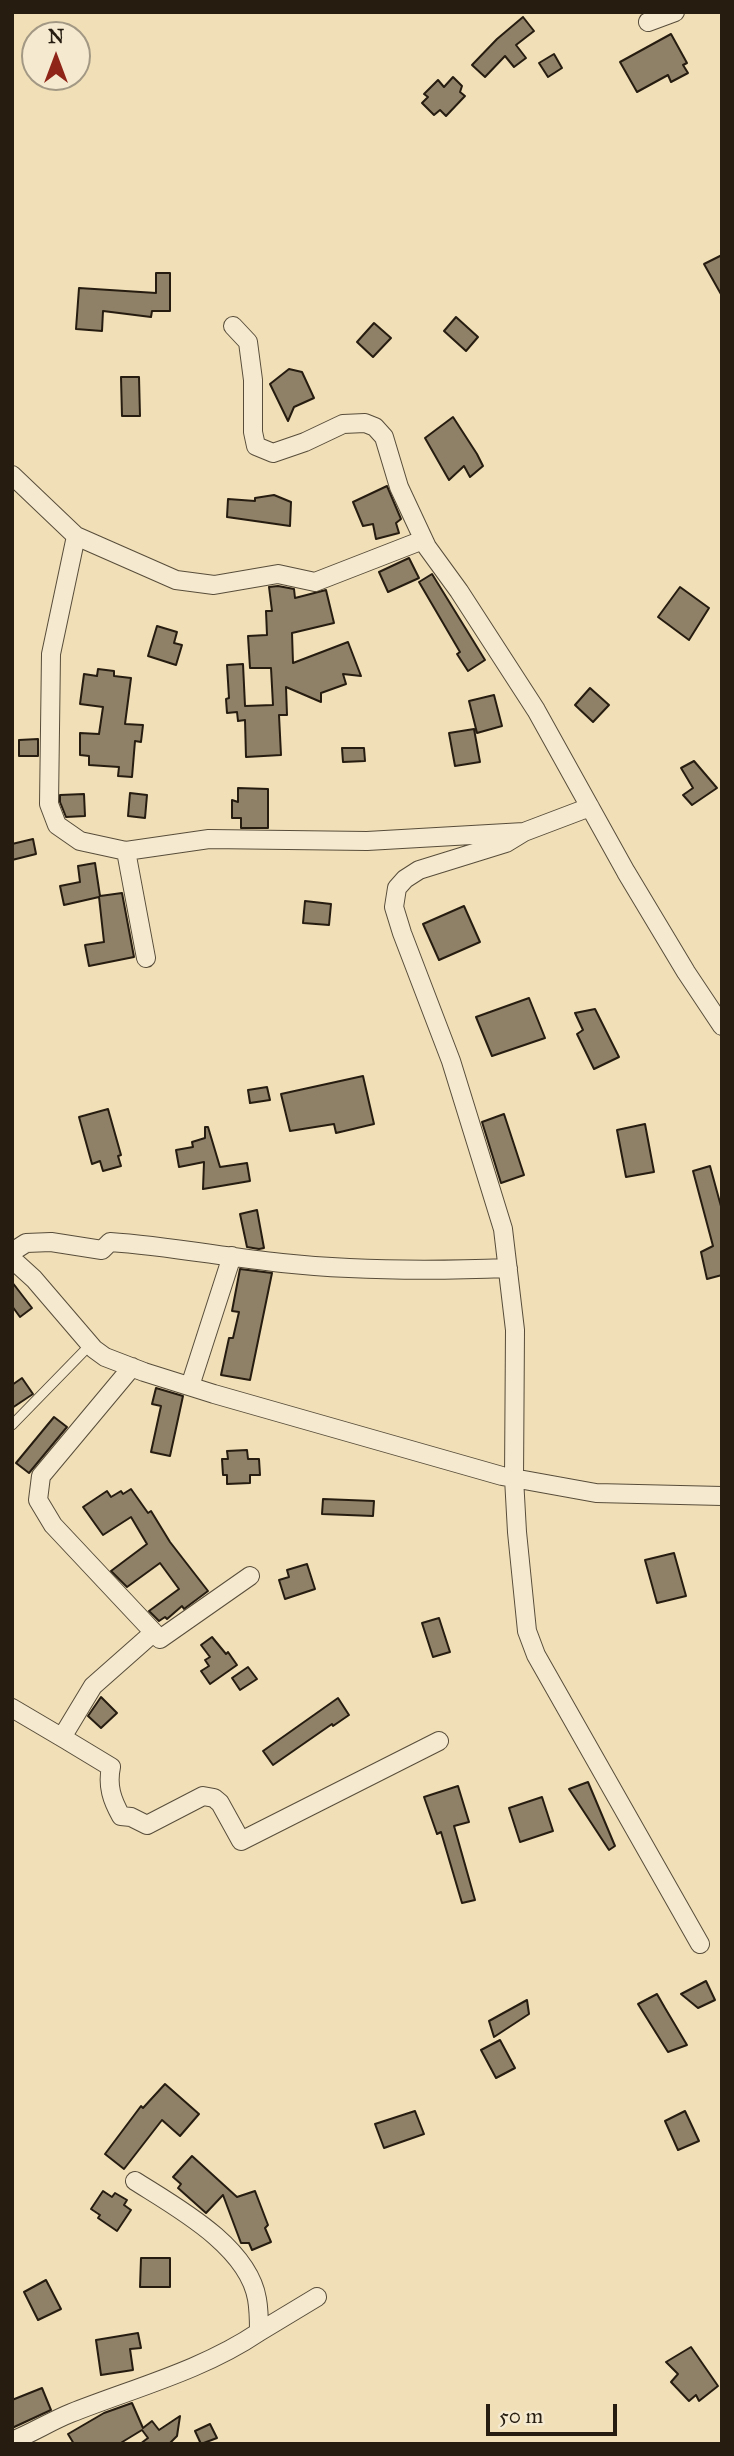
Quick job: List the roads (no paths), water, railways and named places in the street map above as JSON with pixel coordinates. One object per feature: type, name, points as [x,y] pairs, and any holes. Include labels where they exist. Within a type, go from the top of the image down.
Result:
[{"type":"street","points":[[648,22],[675,12]]},
{"type":"street","points":[[233,326],[248,342],[256,446],[273,453],[306,442],[343,424],[365,422],[375,427],[384,437],[399,487],[423,540],[536,710],[686,972],[722,1026]]},
{"type":"street","points":[[12,475],[76,536],[176,580],[214,585],[278,574],[315,582],[423,540]]},
{"type":"street","points":[[76,536],[51,654],[49,804],[57,825],[80,841],[125,851],[209,839],[367,841],[524,832]]},
{"type":"street","points":[[590,807],[524,832],[506,843],[419,870],[397,888],[394,907],[451,1061],[503,1229],[515,1330],[514,1478],[527,1631],[536,1656],[700,1944]]},
{"type":"street","points":[[125,851],[146,958]]},
{"type":"street","points":[[12,1252],[26,1243],[51,1242],[102,1250],[110,1242],[283,1263],[418,1271],[508,1268]]},
{"type":"street","points":[[190,1386],[232,1256]]},
{"type":"street","points":[[12,1259],[34,1279],[90,1345],[106,1357],[132,1367],[514,1478],[596,1493],[722,1496]]},
{"type":"street","points":[[132,1367],[41,1476],[38,1500],[53,1525],[160,1639],[250,1576]]},
{"type":"street","points":[[68,1741],[64,1734],[93,1686],[153,1633]]},
{"type":"street","points":[[12,1708],[111,1767],[108,1780],[113,1801],[121,1816],[131,1817],[146,1825],[203,1796],[214,1798],[220,1803],[242,1841],[439,1741]]},
{"type":"street","points":[[135,2181],[209,2229],[243,2265],[257,2297],[259,2332]]},
{"type":"street","points":[[12,2441],[67,2414],[233,2349],[317,2297]]},
{"type":"lane","points":[[12,1424],[90,1345]]}]
